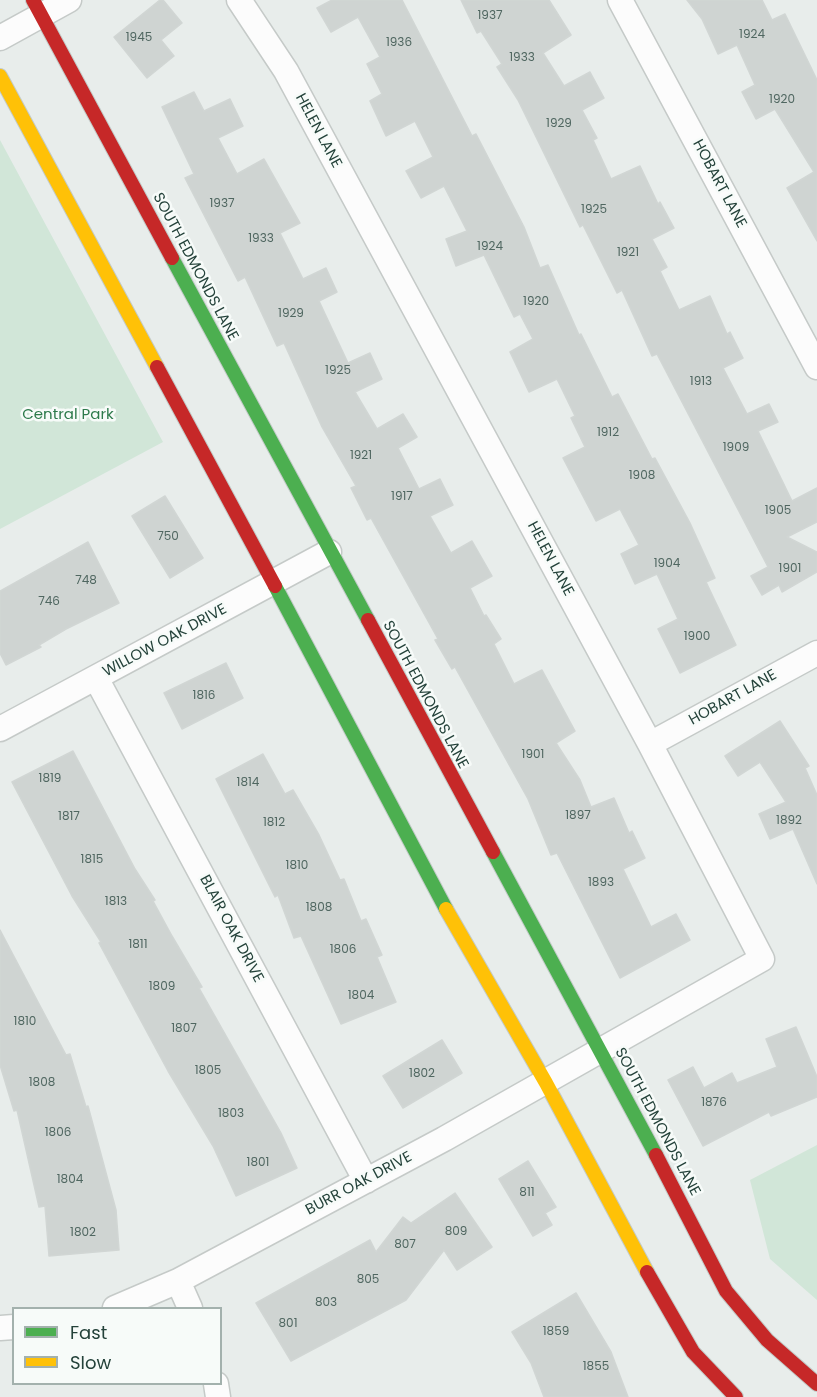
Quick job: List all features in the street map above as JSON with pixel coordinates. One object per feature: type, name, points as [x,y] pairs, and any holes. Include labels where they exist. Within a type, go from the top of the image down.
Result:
[{"type":"main road","name":"SOUTH EDMONDS LANE","points":[[37,8],[674,1188],[726,1291],[767,1340],[817,1384]]},
{"type":"main road","points":[[0,76],[274,584],[426,874],[546,1083],[620,1224],[693,1352],[736,1397]]},
{"type":"street","points":[[0,38],[37,8],[69,0]]},
{"type":"street","name":"HELEN LANE","points":[[240,0],[286,71],[650,744],[762,959],[599,1051]]},
{"type":"street","name":"HOBART LANE","points":[[620,0],[817,367]]},
{"type":"street","name":"WILLOW OAK DRIVE","points":[[0,729],[274,584],[329,552]]},
{"type":"street","name":"HOBART LANE","points":[[650,744],[817,653]]},
{"type":"street","name":"BLAIR OAK DRIVE","points":[[96,678],[366,1181]]},
{"type":"street","name":"BURR OAK DRIVE","points":[[117,1307],[178,1281],[546,1083],[599,1051]]},
{"type":"street","points":[[178,1281],[190,1307]]},
{"type":"green space","name":"Central Park","points":[[0,140],[163,442],[0,529]]},
{"type":"green space","points":[[817,1145],[817,1300],[770,1259],[750,1180]]},
{"type":"building","points":[[160,0],[163,0],[182,23],[161,40],[174,56],[147,78],[114,37]]},
{"type":"building","points":[[332,0],[402,0],[472,136],[476,134],[524,227],[540,268],[548,265],[579,335],[581,334],[612,397],[618,394],[652,459],[655,458],[690,523],[715,578],[706,582],[736,645],[680,673],[658,629],[678,619],[657,574],[635,584],[621,554],[639,545],[620,509],[596,521],[563,458],[585,447],[571,418],[575,416],[557,379],[529,392],[510,352],[533,339],[520,314],[514,317],[484,255],[456,266],[446,239],[467,231],[444,186],[421,198],[406,171],[433,157],[415,121],[386,136],[370,101],[382,94],[367,64],[380,57],[358,17],[331,32],[317,8]]},
{"type":"building","points":[[461,0],[549,0],[571,35],[543,53],[564,86],[590,72],[604,98],[582,110],[597,138],[593,140],[611,179],[640,166],[658,204],[660,202],[674,228],[652,239],[667,267],[660,271],[679,310],[710,296],[727,334],[730,332],[743,358],[723,368],[747,414],[769,404],[778,422],[758,431],[792,501],[817,488],[817,522],[787,537],[817,552],[817,572],[782,592],[779,585],[762,595],[751,576],[768,567],[657,354],[652,356],[622,290],[617,293],[583,225],[580,227],[518,100],[497,67],[502,64],[481,31],[477,33]]},
{"type":"building","points":[[687,0],[762,0],[772,20],[785,14],[817,80],[817,241],[787,188],[814,172],[775,109],[756,119],[742,92],[755,85],[737,45],[718,54],[702,19]]},
{"type":"building","points":[[194,92],[204,111],[230,99],[243,126],[218,138],[237,174],[264,159],[300,223],[280,233],[303,279],[326,268],[337,292],[319,301],[348,363],[370,353],[382,379],[355,392],[377,429],[403,414],[417,437],[398,448],[419,489],[440,479],[453,505],[430,516],[451,553],[472,541],[492,576],[470,588],[484,616],[486,615],[501,639],[494,644],[514,684],[542,670],[575,731],[556,743],[580,780],[591,807],[614,798],[629,833],[632,831],[645,858],[623,869],[651,927],[676,914],[690,940],[620,978],[557,853],[551,855],[528,799],[455,667],[452,669],[435,640],[438,639],[371,518],[367,520],[351,488],[356,486],[322,427],[284,343],[277,346],[245,277],[238,281],[185,178],[194,174],[162,107]]},
{"type":"building","points":[[165,496],[203,558],[170,578],[132,516]]},
{"type":"building","points":[[88,542],[119,603],[66,629],[39,645],[41,647],[6,665],[0,653],[0,591]]},
{"type":"building","points":[[226,663],[243,698],[182,729],[164,693]]},
{"type":"building","points":[[780,721],[809,766],[805,768],[817,795],[817,884],[793,829],[770,839],[759,814],[786,802],[760,762],[738,776],[725,756]]},
{"type":"building","points":[[73,751],[135,869],[155,900],[153,901],[202,987],[199,988],[281,1133],[297,1168],[236,1196],[213,1146],[168,1071],[99,943],[101,942],[72,896],[12,782]]},
{"type":"building","points":[[263,754],[285,794],[293,790],[319,835],[340,880],[344,879],[361,921],[366,919],[382,955],[377,957],[396,1002],[341,1024],[301,936],[294,938],[278,895],[275,897],[216,779]]},
{"type":"building","points":[[0,930],[66,1055],[70,1054],[86,1107],[88,1106],[116,1210],[119,1250],[49,1256],[45,1206],[39,1207],[17,1110],[14,1111],[0,1065]]},
{"type":"building","points":[[796,1027],[817,1077],[817,1097],[771,1116],[769,1112],[703,1146],[668,1080],[693,1067],[704,1088],[732,1073],[737,1083],[777,1067],[766,1039]]},
{"type":"building","points":[[442,1040],[462,1073],[403,1108],[383,1076]]},
{"type":"building","points":[[528,1161],[556,1207],[545,1213],[552,1225],[533,1236],[499,1179]]},
{"type":"building","points":[[455,1193],[492,1247],[457,1270],[444,1250],[406,1300],[291,1361],[256,1303],[370,1240],[376,1252],[403,1217],[411,1223]]},
{"type":"building","points":[[576,1293],[611,1352],[628,1397],[544,1397],[531,1363],[512,1332]]},
{"type":"traffic: fast","points":[[172,258],[368,620]]},
{"type":"traffic: fast","points":[[275,586],[446,909]]},
{"type":"traffic: fast","points":[[493,852],[656,1155]]},
{"type":"traffic: slow","points":[[0,76],[157,367]]},
{"type":"traffic: slow","points":[[446,909],[546,1083],[647,1272]]},
{"type":"traffic: jam","points":[[33,0],[172,258]]},
{"type":"traffic: jam","points":[[157,367],[275,586]]},
{"type":"traffic: jam","points":[[368,620],[493,852]]},
{"type":"traffic: jam","points":[[656,1155],[726,1291],[767,1340],[817,1384]]},
{"type":"traffic: jam","points":[[647,1272],[693,1352],[736,1397]]}]
